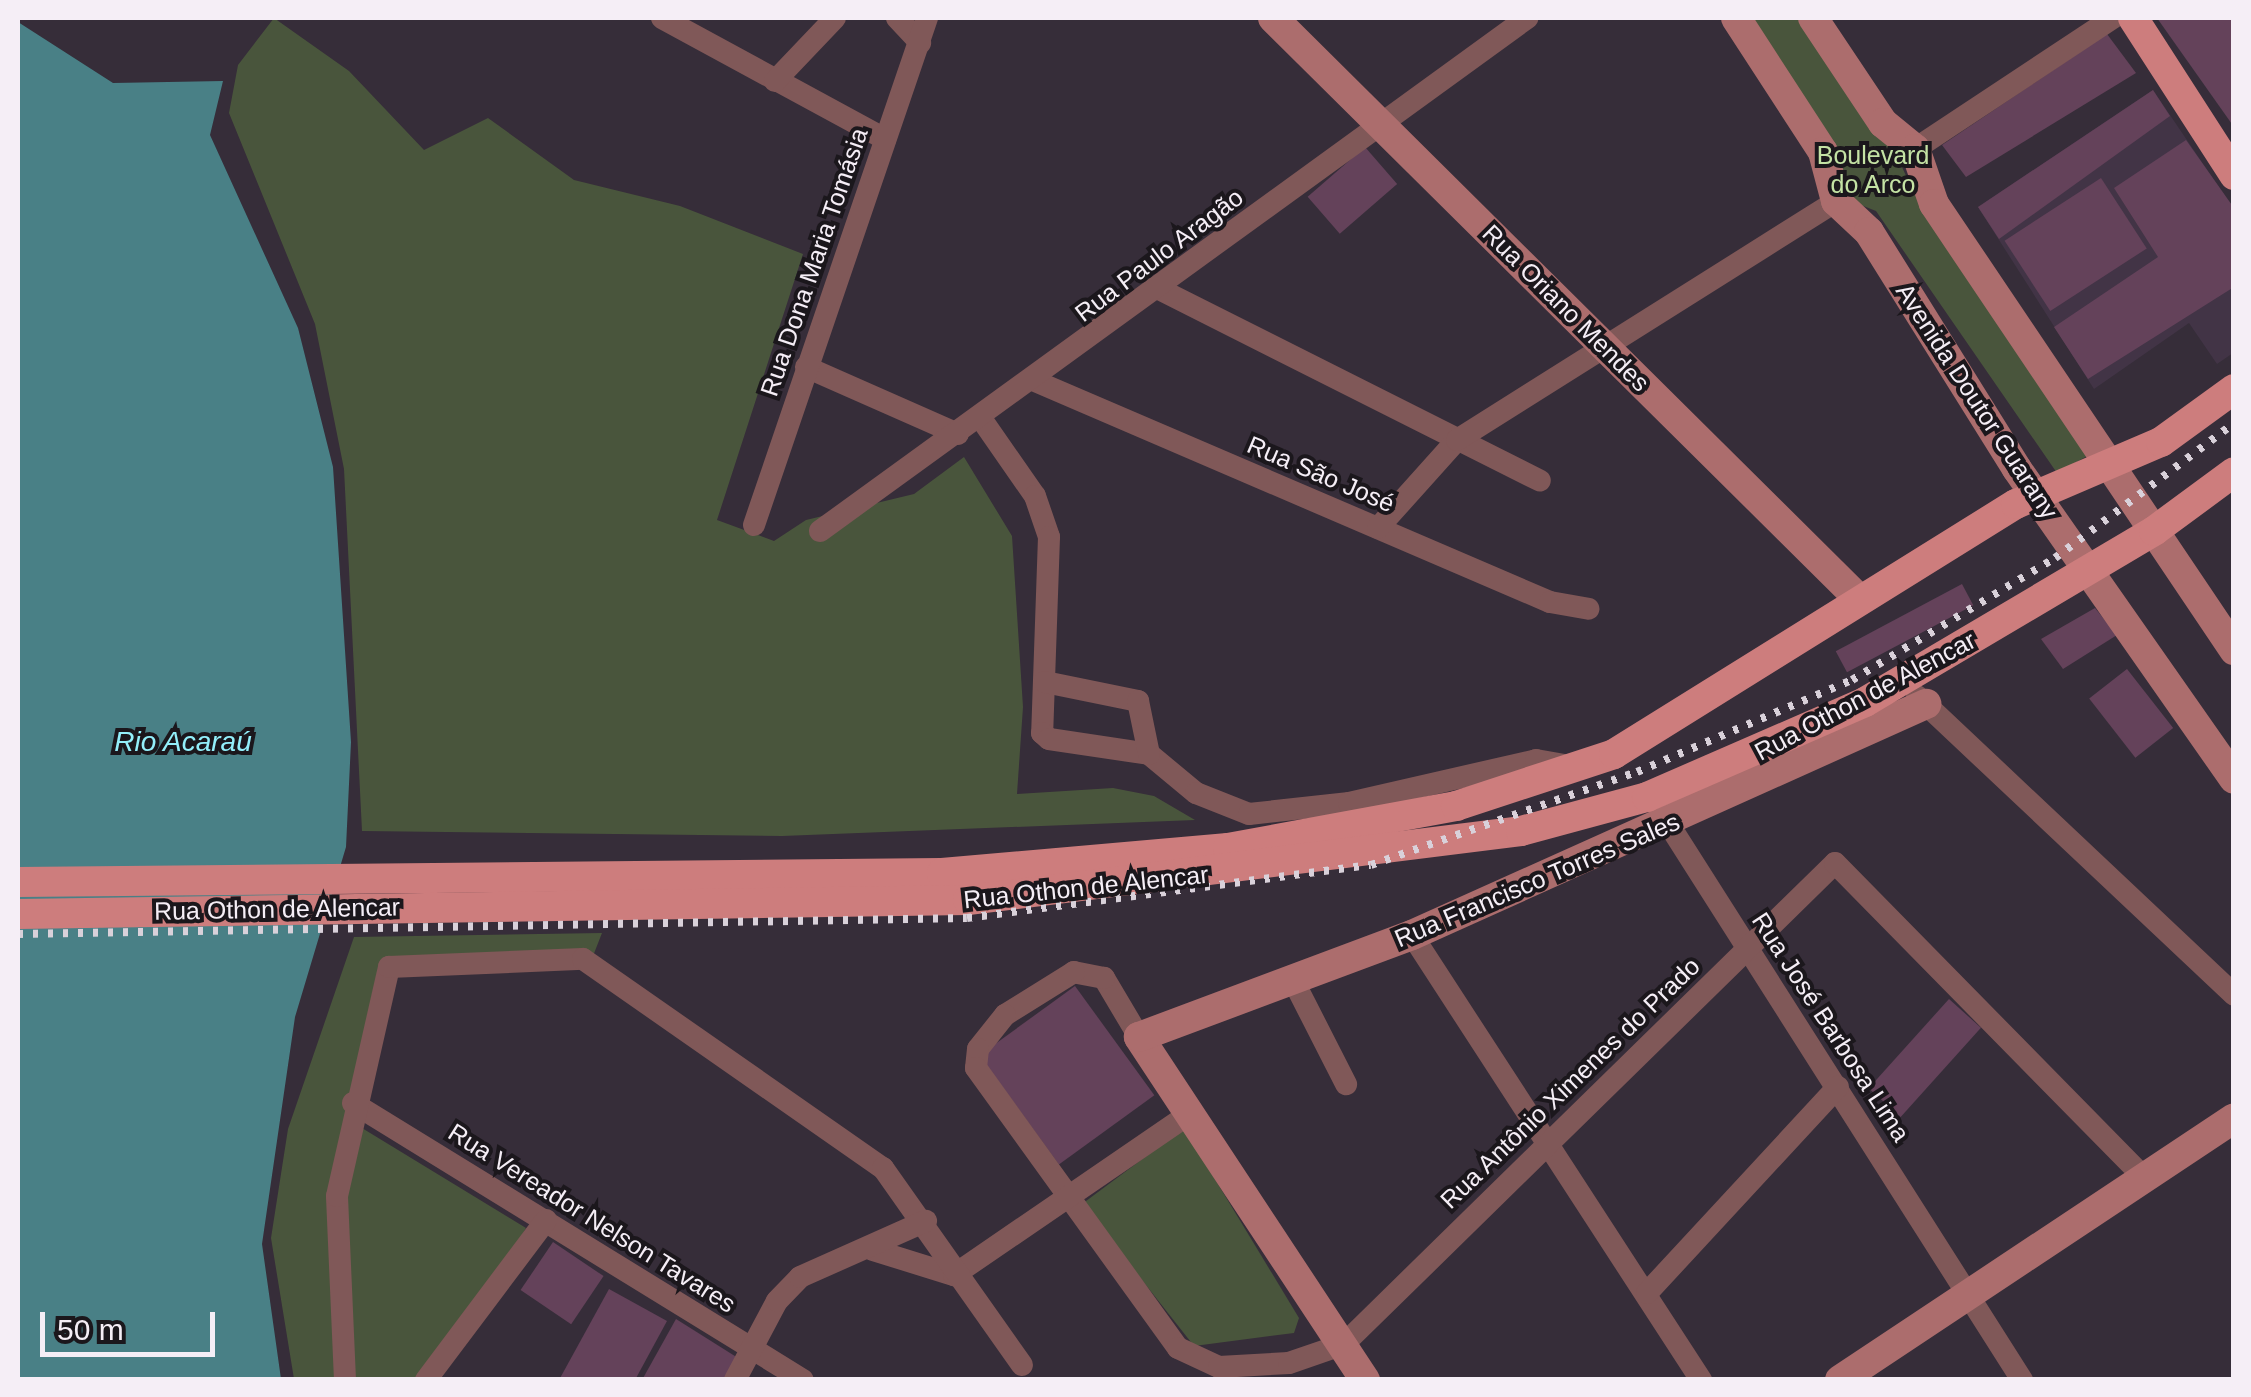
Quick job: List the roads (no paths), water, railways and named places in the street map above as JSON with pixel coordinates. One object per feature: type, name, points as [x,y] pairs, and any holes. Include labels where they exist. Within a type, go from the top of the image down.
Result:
[{"type":"main road","name":"Rua Oriano Mendes","points":[[1273,18],[1859,599]]},
{"type":"main road","name":"Avenida Doutor Guarany","points":[[1736,18],[1823,152],[1836,201],[1868,232],[2036,495],[2234,779]]},
{"type":"main road","points":[[1813,18],[1883,123],[1915,149],[1934,204],[2234,650]]},
{"type":"main road","points":[[2133,18],[2234,175]]},
{"type":"main road","name":"Rua Othon de Alencar","points":[[18,882],[429,875],[847,875],[1058,865],[1347,829],[1580,769],[2036,495],[2186,428],[2234,389]]},
{"type":"main road","name":"Rua Othon de Alencar","points":[[18,914],[1047,895],[1464,842],[1648,797],[1901,682],[2091,570],[2234,472]]},
{"type":"main road","name":"Rua Francisco Torres Sales","points":[[1139,1037],[1412,935],[1673,822],[1926,704]]},
{"type":"main road","points":[[1139,1037],[1365,1380]]},
{"type":"main road","points":[[1840,1380],[1966,1289],[2234,1118]]},
{"type":"street","points":[[662,18],[885,139]]},
{"type":"street","points":[[774,80],[835,18]]},
{"type":"street","points":[[897,18],[920,43]]},
{"type":"street","name":"Rua Dona Maria Tomásia","points":[[754,525],[927,18]]},
{"type":"street","name":"Rua Paulo Aragão","points":[[820,531],[1036,381],[1378,122],[1526,18]]},
{"type":"street","points":[[1915,149],[2113,18]]},
{"type":"street","points":[[1378,528],[1457,440],[1603,344],[1836,201]]},
{"type":"street","points":[[1161,290],[1540,480]]},
{"type":"street","points":[[806,367],[958,434]]},
{"type":"street","name":"Rua São José","points":[[1036,381],[1378,528],[1588,609]]},
{"type":"street","points":[[980,418],[1035,496],[1049,537],[1042,733],[1149,754],[1196,794],[1249,814],[1350,804],[1536,760],[1580,769]]},
{"type":"street","points":[[1045,682],[1138,701],[1149,754]]},
{"type":"street","points":[[1901,682],[2234,996]]},
{"type":"street","name":"Rua José Barbosa Lima","points":[[1648,797],[1673,822],[1746,950],[1838,1087],[2022,1380]]},
{"type":"street","name":"Rua Antônio Ximenes do Prado","points":[[1344,1344],[1835,863],[2142,1174]]},
{"type":"street","points":[[1412,935],[1701,1380]]},
{"type":"street","points":[[345,1380],[337,1196],[353,1102],[389,967],[583,959],[858,1146],[926,1220],[954,1275],[1022,1365]]},
{"type":"street","points":[[1139,1037],[1104,978],[1074,972],[1032,991],[978,1049],[976,1068],[1178,1348],[1197,1360],[1289,1363],[1344,1344]]},
{"type":"street","points":[[1293,980],[1346,1084]]},
{"type":"street","points":[[1647,1293],[1838,1087]]},
{"type":"street","name":"Rua Vereador Nelson Tavares","points":[[353,1102],[803,1380]]},
{"type":"street","points":[[954,1275],[1188,1115]]},
{"type":"street","points":[[426,1380],[546,1220]]},
{"type":"street","points":[[736,1380],[800,1277],[873,1250],[926,1220]]},
{"type":"street","points":[[873,1250],[954,1275]]},
{"type":"water","name":"Rio Acaraú","points":[[18,22],[113,83],[223,81],[210,135],[298,328],[333,467],[351,742],[346,847],[295,1017],[262,1244],[281,1379],[18,1379]]},
{"type":"railway","points":[[18,934],[967,918],[1371,865],[1637,772],[1852,680],[2055,558],[2234,423]]},
{"type":"park label","name":"Boulevard do Arco","points":[[1873,170]]}]
